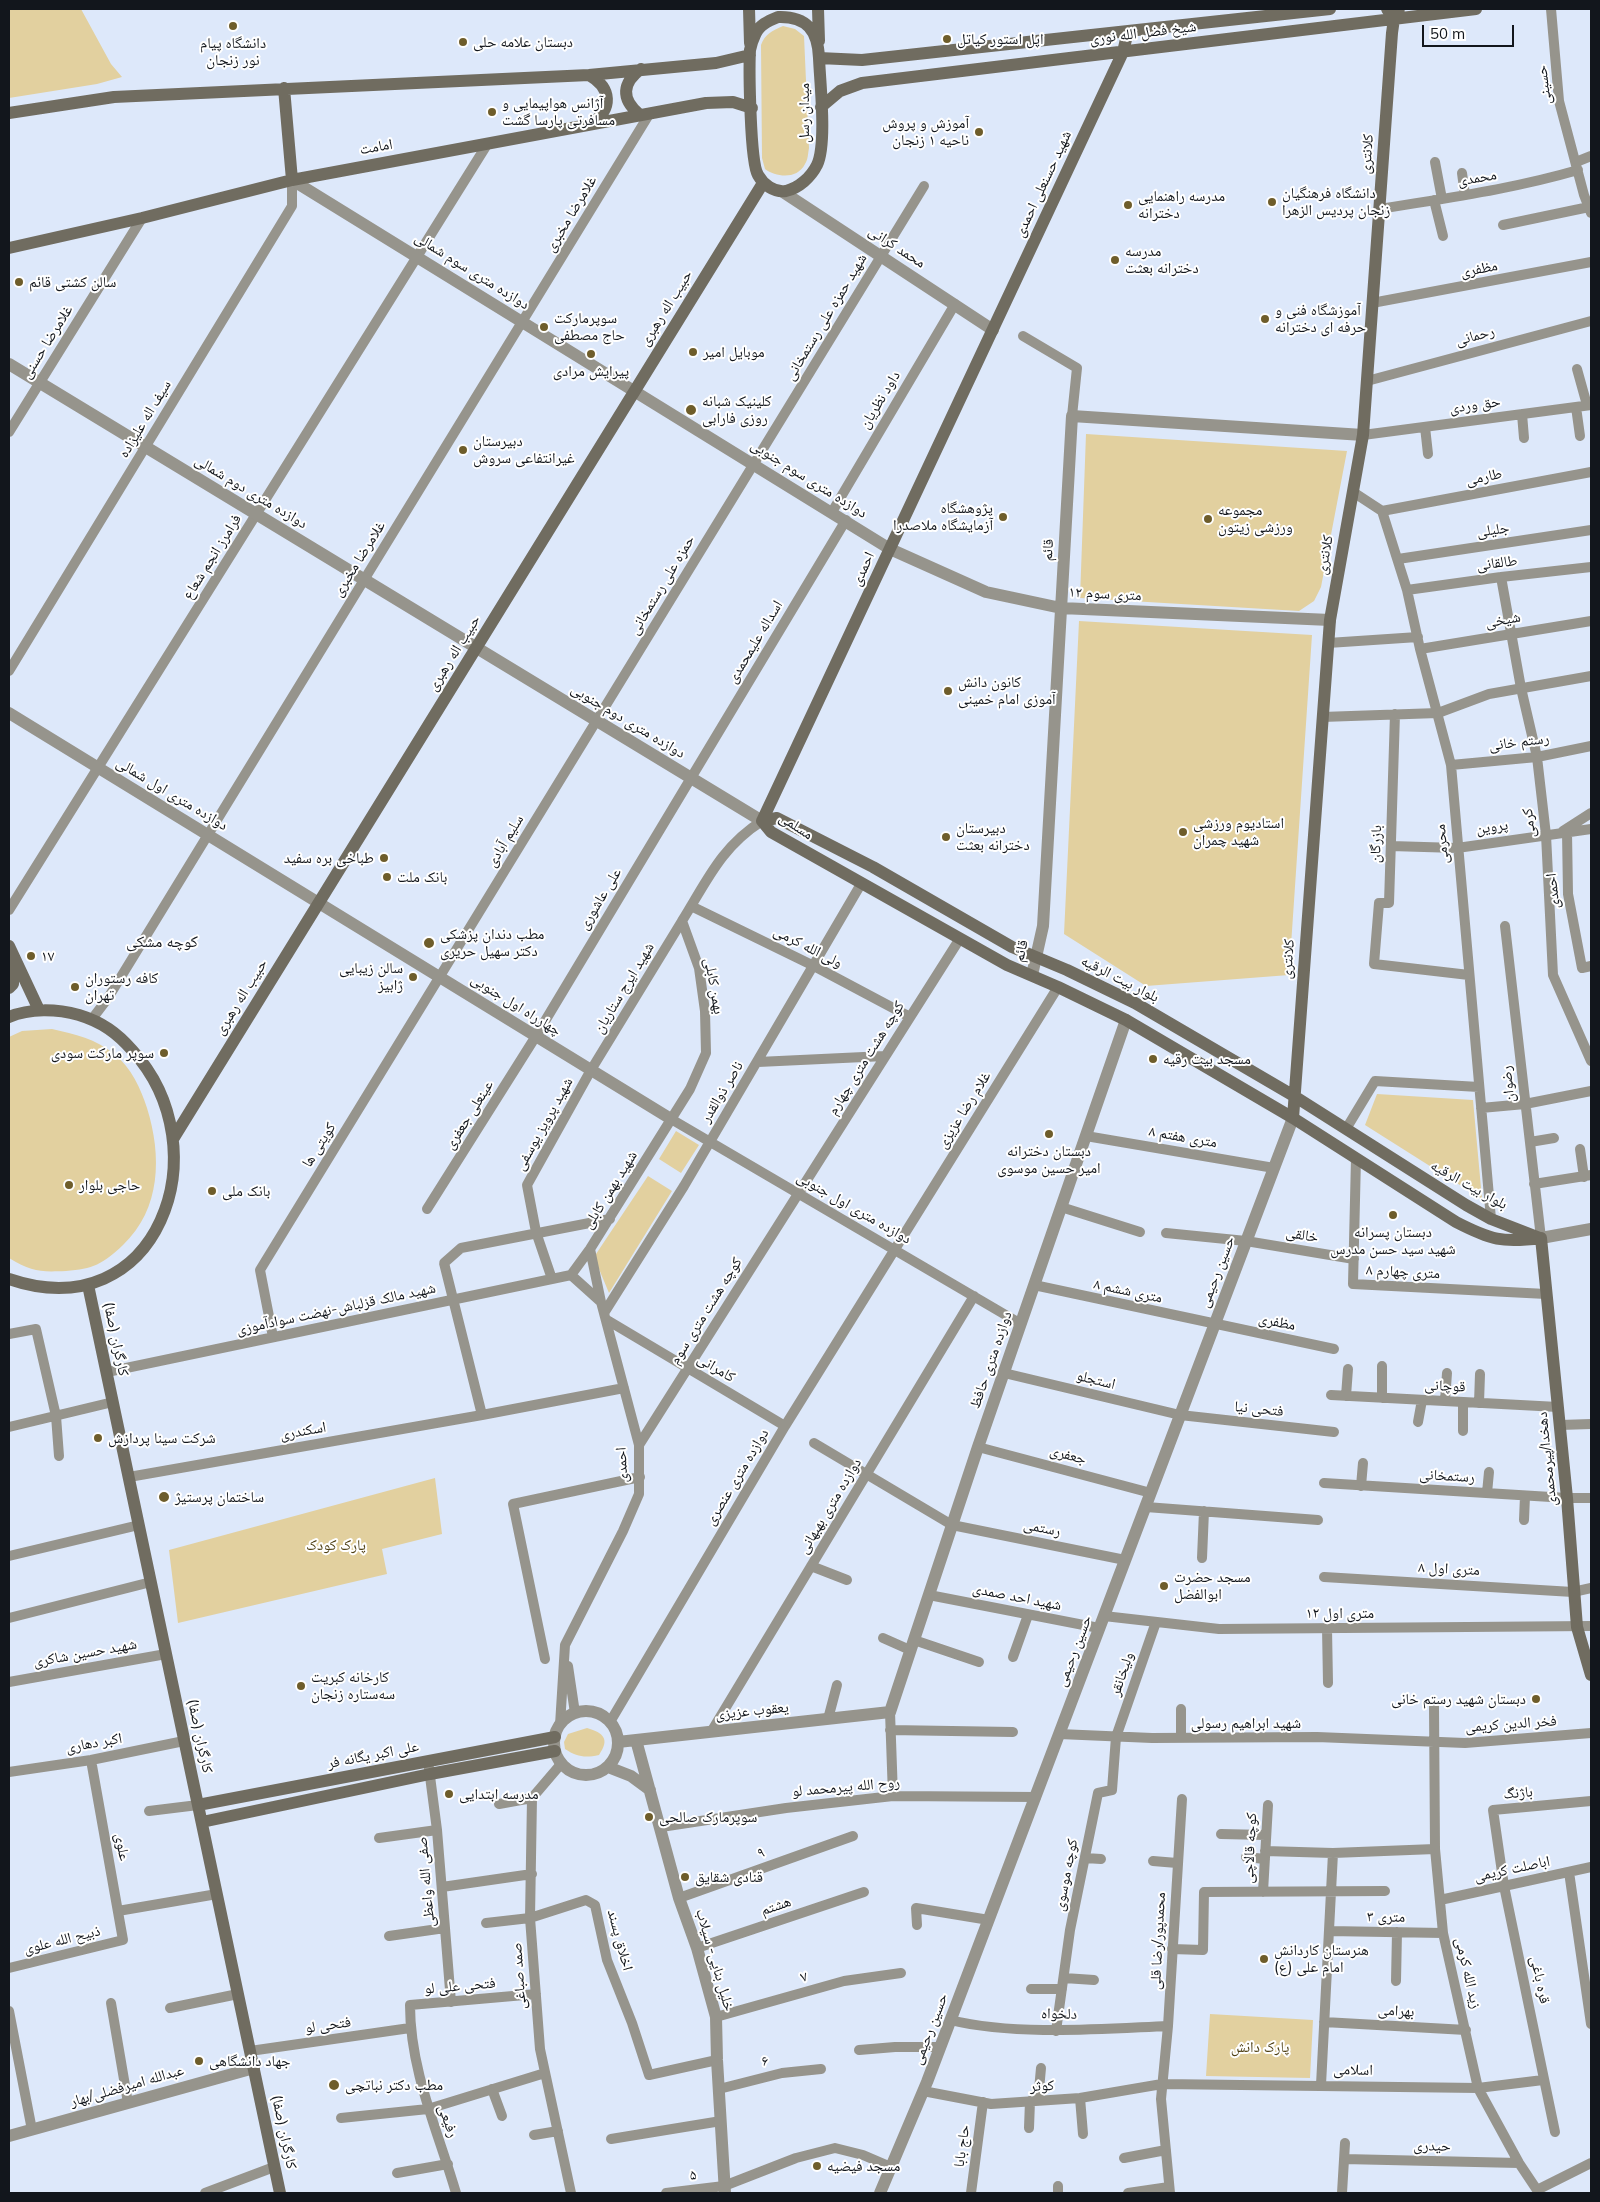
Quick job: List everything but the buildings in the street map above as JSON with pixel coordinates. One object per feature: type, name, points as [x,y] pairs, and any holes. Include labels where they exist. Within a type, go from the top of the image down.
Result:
[{"type":"main road","points":[[9,113],[114,96],[589,75],[716,63],[750,52],[748,9]]},
{"type":"main road","points":[[818,9],[819,52]]},
{"type":"main road","name":"شیخ فضل الله نوری","points":[[819,52],[862,60],[1330,9]]},
{"type":"main road","name":"شیخ فضل الله نوری","points":[[821,107],[840,91],[862,83],[1124,52],[1393,12],[1476,9]]},
{"type":"main road","name":"کلانتری","points":[[1293,1118],[1330,620],[1362,435],[1393,12]]},
{"type":"main road","name":"میدان رسل","points":[[763,183],[753,163],[750,52],[759,28],[768,21],[778,17],[789,17],[800,20],[809,26],[816,35],[819,52],[822,144],[817,164],[805,181],[795,188],[783,192]]},
{"type":"main road","name":"شهید حسنعلی احمدی","points":[[993,330],[1124,52],[1128,31]]},
{"type":"main road","points":[[641,69],[632,76],[627,86],[626,96],[630,107],[645,114]]},
{"type":"main road","points":[[589,75],[601,84],[607,99],[606,109],[600,118],[591,124]]},
{"type":"main road","points":[[284,88],[292,180]]},
{"type":"main road","name":"امامت","points":[[9,248],[142,218],[292,180],[488,143],[720,101],[733,102],[752,108]]},
{"type":"main road","points":[[763,183],[772,189],[783,192]]},
{"type":"main road","name":"حبیب اله رهبری","points":[[173,1139],[763,183]]},
{"type":"main road","name":"احمدی","points":[[762,821],[993,330]]},
{"type":"main road","name":"مسلمی","points":[[762,821],[777,818],[873,867],[1006,943],[1036,957]]},
{"type":"main road","name":"مسلمی","points":[[762,821],[772,832],[959,940],[1007,966],[1032,975]]},
{"type":"main road","points":[[11,951],[39,1010]]},
{"type":"main road","points":[[9,988],[13,984],[11,951]]},
{"type":"main road","name":"بلوار بیت الرقیه","points":[[1036,957],[1136,1003],[1294,1096],[1466,1205],[1491,1219],[1541,1238]]},
{"type":"main road","points":[[1032,975],[1126,1020],[1293,1118],[1456,1222],[1484,1237],[1513,1242],[1541,1238]]},
{"type":"main road","points":[[9,1017],[39,1010],[66,1012],[92,1019],[116,1032],[144,1063],[163,1099],[173,1139],[172,1181],[167,1208],[155,1234],[137,1256],[114,1273],[88,1285],[60,1289],[32,1287],[9,1279]]},
{"type":"main road","name":"دهخدا/پیرمحمدی","points":[[1541,1238],[1567,1498],[1577,1627],[1591,1675]]},
{"type":"main road","name":"کارگران (صفا)","points":[[88,1285],[280,2193]]},
{"type":"main road","name":"علی اکبر یگانه فر","points":[[202,1822],[429,1767],[557,1731]]},
{"type":"main road","name":"علی اکبر یگانه فر","points":[[198,1805],[429,1767],[554,1751]]},
{"type":"street","name":"حسینی","points":[[1551,9],[1559,100],[1590,210]]},
{"type":"street","name":"غلامرضا مخبری","points":[[92,1019],[108,998],[523,322],[645,114]]},
{"type":"street","name":"فرامرز انجم شعاع","points":[[9,910],[488,143]]},
{"type":"street","name":"محمدی","points":[[1380,209],[1540,181],[1577,166],[1591,156]]},
{"type":"street","points":[[1435,162],[1443,236]]},
{"type":"street","points":[[1462,173],[1465,195]]},
{"type":"street","name":"دوازده متری سوم شمالی","points":[[292,180],[634,390]]},
{"type":"street","name":"سیف اله علیزاده","points":[[9,671],[292,206],[292,180]]},
{"type":"street","name":"شهید حمزه علی رستمخانی","points":[[754,464],[924,186]]},
{"type":"street","name":"محمد کرانی","points":[[783,192],[993,330]]},
{"type":"street","points":[[1503,225],[1590,210]]},
{"type":"street","name":"غلامرضا حسنی","points":[[9,432],[142,218]]},
{"type":"street","name":"مظفری","points":[[1372,303],[1591,262]]},
{"type":"street","name":"داود نظریان","points":[[832,512],[955,304]]},
{"type":"street","name":"رحمانی","points":[[1367,381],[1591,320]]},
{"type":"street","points":[[1023,336],[1077,368],[1072,416],[1362,435]]},
{"type":"street","name":"دوازده متری دوم شمالی","points":[[9,364],[476,648]]},
{"type":"street","points":[[1577,369],[1585,406],[1580,436]]},
{"type":"street","name":"دوازده متری سوم جنوبی","points":[[634,390],[890,548]]},
{"type":"street","name":"حق وردی","points":[[1362,435],[1585,406]]},
{"type":"street","points":[[1522,414],[1524,438]]},
{"type":"street","name":"قائم","points":[[1032,975],[1043,926],[1072,416]]},
{"type":"street","points":[[1425,427],[1428,454]]},
{"type":"street","name":"حمزه علی رستمخانی","points":[[597,721],[754,464]]},
{"type":"street","name":"طارمی","points":[[1382,511],[1591,472]]},
{"type":"street","points":[[1352,492],[1382,511]]},
{"type":"street","name":"محرمی","points":[[1382,511],[1407,590],[1420,649],[1451,765],[1491,1219]]},
{"type":"street","name":"اسداله علیمحمدی","points":[[691,778],[846,520]]},
{"type":"street","name":"جلیلی","points":[[1398,559],[1591,530]]},
{"type":"street","name":"۱۲ متری سوم","points":[[890,548],[986,592],[1061,608],[1330,620]]},
{"type":"street","name":"طالقانی","points":[[1407,590],[1591,567]]},
{"type":"street","name":"کرمی","points":[[1501,577],[1521,688],[1537,757],[1546,835],[1553,975],[1588,1045],[1591,1061]]},
{"type":"street","name":"شیخی","points":[[1420,649],[1591,621]]},
{"type":"street","points":[[1328,643],[1418,637]]},
{"type":"street","name":"دوازده متری دوم جنوبی","points":[[476,648],[762,821]]},
{"type":"street","points":[[1322,717],[1438,713],[1489,694],[1591,676]]},
{"type":"street","name":"دوازده متری اول شمالی","points":[[9,714],[318,903]]},
{"type":"street","name":"بازرگان","points":[[1396,714],[1388,903],[1379,902],[1374,964],[1469,975]]},
{"type":"street","name":"سلیم آبادی","points":[[440,977],[597,721]]},
{"type":"street","name":"رستم خانی","points":[[1451,765],[1537,757],[1591,746]]},
{"type":"street","name":"علی عاشوری","points":[[536,1036],[691,778]]},
{"type":"street","points":[[1563,832],[1591,812]]},
{"type":"street","points":[[682,921],[724,852],[743,833],[762,821]]},
{"type":"street","name":"پروین","points":[[1391,846],[1457,848],[1591,829]]},
{"type":"street","name":"احمدی","points":[[1563,832],[1568,894],[1582,968],[1591,966]]},
{"type":"street","name":"ناصر ذوالقدر","points":[[605,1316],[758,1062],[861,884]]},
{"type":"street","name":"چهارراه اول جنوبی","points":[[318,903],[671,1119]]},
{"type":"street","name":"ولی الله کرمی","points":[[691,906],[814,966],[910,1017]]},
{"type":"street","name":"شهید ایرج ستاریان","points":[[591,1070],[682,921]]},
{"type":"street","name":"بهمن کابلی","points":[[671,1119],[690,1089],[706,1053],[705,1011],[699,968],[682,921]]},
{"type":"street","name":"رضوان","points":[[1505,926],[1541,1238]]},
{"type":"street","name":"کوچه هشت متری چهارم","points":[[798,1193],[959,940]]},
{"type":"street","name":"کویتی ها","points":[[273,1337],[260,1270],[440,977]]},
{"type":"street","name":"غلام رضا عزیزی","points":[[894,1250],[1058,987]]},
{"type":"street","name":"دوازده متری حافظ","points":[[890,1712],[978,1447],[1126,1020]]},
{"type":"street","name":"عینعلی جعفری","points":[[427,1209],[536,1036]]},
{"type":"street","points":[[758,1062],[885,1056]]},
{"type":"street","name":"شهید پرویز یوسفی","points":[[552,1279],[536,1232],[527,1185],[591,1070]]},
{"type":"street","points":[[1346,1129],[1375,1081],[1479,1087]]},
{"type":"street","points":[[1481,1108],[1525,1104],[1591,1091]]},
{"type":"street","name":"حسین رحیمی","points":[[880,2193],[923,2091],[989,1920],[1293,1118]]},
{"type":"street","name":"دوازده متری اول جنوبی","points":[[671,1119],[1021,1324]]},
{"type":"street","name":"شهید بهمن کابلی","points":[[571,1275],[610,1219],[671,1119]]},
{"type":"street","name":"۸ متری هفتم","points":[[1086,1136],[1274,1168]]},
{"type":"street","points":[[1530,1142],[1554,1138]]},
{"type":"street","points":[[1534,1184],[1587,1176],[1580,1149]]},
{"type":"street","name":"۸ متری چهارم","points":[[1356,1158],[1353,1284],[1546,1294]]},
{"type":"street","name":"کوچه هشت متری سوم","points":[[639,1445],[798,1193]]},
{"type":"street","points":[[1061,1207],[1140,1232]]},
{"type":"street","points":[[482,1415],[444,1263],[461,1248],[610,1219]]},
{"type":"street","points":[[1541,1238],[1591,1229]]},
{"type":"street","name":"خالقی","points":[[1166,1233],[1246,1241],[1354,1260]]},
{"type":"street","name":"احمدی","points":[[557,1731],[566,1645],[623,1531],[639,1494],[639,1445],[601,1302],[590,1249]]},
{"type":"street","name":"دوازده متری عنصری","points":[[610,1722],[785,1426],[894,1250]]},
{"type":"street","points":[[571,1275],[601,1302]]},
{"type":"street","name":"شهید مالک قزلباش-نهضت سوادآموزی","points":[[107,1372],[571,1275]]},
{"type":"street","name":"۸ متری ششم","points":[[1034,1285],[1215,1325]]},
{"type":"street","name":"دوازده متری بهبهانی","points":[[711,1732],[974,1296]]},
{"type":"street","name":"کامرانی","points":[[605,1316],[785,1426]]},
{"type":"street","name":"مظفری","points":[[1215,1325],[1334,1349]]},
{"type":"street","points":[[9,1334],[36,1329],[56,1416],[59,1456]]},
{"type":"street","points":[[1382,1366],[1382,1398]]},
{"type":"street","points":[[1346,1396],[1348,1369]]},
{"type":"street","points":[[1445,1401],[1447,1372]]},
{"type":"street","name":"استجلو","points":[[1004,1373],[1180,1416]]},
{"type":"street","points":[[1479,1403],[1480,1374]]},
{"type":"street","name":"اسکندری","points":[[129,1477],[624,1388]]},
{"type":"street","name":"قوچانی","points":[[1331,1395],[1558,1407]]},
{"type":"street","points":[[1418,1422],[1422,1400]]},
{"type":"street","points":[[9,1428],[113,1402]]},
{"type":"street","points":[[1463,1402],[1463,1431]]},
{"type":"street","name":"فتحی نیا","points":[[1180,1416],[1334,1432]]},
{"type":"street","points":[[1560,1425],[1591,1424]]},
{"type":"street","points":[[814,1444],[952,1525]]},
{"type":"street","name":"جعفری","points":[[978,1447],[1151,1492]]},
{"type":"street","points":[[1361,1486],[1363,1463]]},
{"type":"street","points":[[1486,1493],[1489,1472]]},
{"type":"street","points":[[545,1659],[513,1504],[640,1477]]},
{"type":"street","name":"رستمخانی","points":[[1324,1483],[1525,1496],[1591,1498]]},
{"type":"street","points":[[1524,1520],[1525,1496]]},
{"type":"street","points":[[1146,1506],[1318,1520]]},
{"type":"street","points":[[1202,1558],[1204,1511]]},
{"type":"street","points":[[9,1556],[139,1525]]},
{"type":"street","name":"رستمی","points":[[952,1525],[1125,1560]]},
{"type":"street","points":[[811,1566],[846,1580]]},
{"type":"street","name":"۸ متری اول","points":[[1324,1577],[1574,1592],[1591,1588]]},
{"type":"street","points":[[9,1618],[151,1582]]},
{"type":"street","name":"شهید احد صمدی","points":[[929,1595],[1099,1628]]},
{"type":"street","points":[[1013,1657],[1028,1614]]},
{"type":"street","name":"۱۲ متری اول","points":[[1104,1616],[1219,1628],[1591,1626]]},
{"type":"street","name":"ولیخانقر","points":[[1116,1737],[1156,1622]]},
{"type":"street","points":[[1327,1628],[1328,1683]]},
{"type":"street","points":[[883,1638],[979,1662]]},
{"type":"street","points":[[566,1645],[575,1713]]},
{"type":"street","name":"شهید حسین شاکری","points":[[9,1682],[166,1654]]},
{"type":"street","points":[[828,1718],[836,1685]]},
{"type":"street","name":"زید الله کرمی","points":[[1434,1706],[1435,1849],[1443,1933],[1478,2088],[1519,2163],[1538,2192]]},
{"type":"street","points":[[1181,1708],[1181,1738]]},
{"type":"street","points":[[594,1712],[610,1722],[618,1742],[617,1751],[608,1767],[599,1773],[588,1775],[573,1772],[561,1764],[554,1751],[557,1731],[575,1713],[594,1712]]},
{"type":"street","points":[[890,1712],[893,1796]]},
{"type":"street","name":"یعقوب عزیزی","points":[[618,1742],[890,1712]]},
{"type":"street","points":[[890,1730],[1012,1732]]},
{"type":"street","name":"فخر الدین کریمی","points":[[1433,1742],[1465,1743],[1591,1733]]},
{"type":"street","name":"شهید ابراهیم رسولی","points":[[1060,1734],[1116,1737],[1317,1738],[1433,1742]]},
{"type":"street","name":"کوچه موسوی","points":[[1056,2030],[1070,1930],[1098,1793],[1112,1790],[1116,1737]]},
{"type":"street","name":"خلیل بنایی- سیلاب","points":[[636,1740],[679,1898],[697,1948],[716,2017],[725,2189]]},
{"type":"street","name":"اکبر دهاری","points":[[9,1772],[91,1760],[184,1741]]},
{"type":"street","name":"علوی","points":[[91,1760],[123,1940]]},
{"type":"street","points":[[499,1804],[532,1798],[561,1764]]},
{"type":"street","name":"صفی الله واعظی","points":[[429,1767],[437,1830],[451,2002]]},
{"type":"street","points":[[608,1767],[631,1776],[650,1790]]},
{"type":"street","name":"روح الله پیرمحمد لو","points":[[661,1827],[786,1808],[893,1796],[1036,1797]]},
{"type":"street","name":"صمد صباغی","points":[[532,1798],[530,1918],[540,2049],[571,2193]]},
{"type":"street","name":"محمدپور/رضا قلی","points":[[1170,2190],[1161,2099],[1168,2026],[1182,1799]]},
{"type":"street","name":"باژنگ","points":[[1504,1886],[1493,1810],[1591,1801]]},
{"type":"street","points":[[149,1811],[198,1805]]},
{"type":"street","name":"کوچه قالاچی","points":[[1263,1892],[1268,1805]]},
{"type":"street","points":[[379,1838],[437,1830]]},
{"type":"street","points":[[1221,1834],[1266,1835]]},
{"type":"street","name":"۹","points":[[679,1898],[853,1836]]},
{"type":"street","points":[[1246,1857],[1435,1849]]},
{"type":"street","points":[[1321,2085],[1333,1853]]},
{"type":"street","points":[[1085,1858],[1101,1860]]},
{"type":"street","points":[[1153,1861],[1177,1863]]},
{"type":"street","name":"اباصلت کریمی","points":[[1440,1900],[1591,1868]]},
{"type":"street","points":[[1569,1872],[1591,2024]]},
{"type":"street","points":[[442,1887],[532,1874]]},
{"type":"street","name":"قره باغی","points":[[1504,1886],[1555,2132]]},
{"type":"street","points":[[1172,1949],[1203,1950],[1204,1892],[1385,1891]]},
{"type":"street","name":"هشتم","points":[[697,1948],[864,1892]]},
{"type":"street","points":[[118,1911],[217,1894]]},
{"type":"street","name":"اخلاق پسند","points":[[486,1923],[530,1918],[586,1900],[595,1905],[607,1960],[650,2075],[717,2060]]},
{"type":"street","points":[[917,1925],[916,1908],[989,1920]]},
{"type":"street","points":[[389,1936],[445,1928]]},
{"type":"street","name":"۳ متری","points":[[1329,1931],[1443,1933]]},
{"type":"street","points":[[1396,1981],[1397,1932]]},
{"type":"street","name":"ذبیح الله علوی","points":[[9,1968],[123,1940]]},
{"type":"street","name":"۷","points":[[716,2017],[844,1981],[901,1973]]},
{"type":"street","points":[[1064,1978],[1094,1980]]},
{"type":"street","points":[[1030,1989],[1062,1989]]},
{"type":"street","points":[[170,2008],[238,1994]]},
{"type":"street","name":"فتحی علی لو","points":[[410,2028],[410,2005],[536,1994]]},
{"type":"street","points":[[111,2003],[128,2103]]},
{"type":"street","points":[[9,2011],[32,2130]]},
{"type":"street","name":"دلخواه","points":[[950,2020],[968,2025],[1056,2030],[1168,2026]]},
{"type":"street","name":"بهرامی","points":[[1324,2022],[1466,2030]]},
{"type":"street","name":"فتحی لو","points":[[250,2051],[410,2028]]},
{"type":"street","name":"رفیعی","points":[[410,2028],[428,2110],[448,2164],[456,2193]]},
{"type":"street","points":[[858,2050],[895,2047],[940,2047]]},
{"type":"street","name":"عبدالله امیرفضلی/بهار","points":[[9,2136],[254,2068]]},
{"type":"street","points":[[1028,2128],[1041,2068]]},
{"type":"street","name":"۶","points":[[719,2089],[782,2072],[821,2069]]},
{"type":"street","points":[[340,2118],[428,2110],[545,2073]]},
{"type":"street","name":"اسلامی","points":[[1162,2084],[1478,2088],[1543,2080]]},
{"type":"street","name":"کوثر","points":[[923,2091],[991,2104],[1080,2098],[1162,2084]]},
{"type":"street","points":[[492,2089],[502,2116]]},
{"type":"street","points":[[1080,2098],[1083,2134]]},
{"type":"street","name":"حاج بابا","points":[[971,2193],[983,2102]]},
{"type":"street","points":[[612,2139],[721,2121]]},
{"type":"street","points":[[534,2135],[558,2131]]},
{"type":"street","points":[[1342,2193],[1345,2143]]},
{"type":"street","name":"۵","points":[[666,2193],[725,2189],[796,2158],[835,2148],[891,2167]]},
{"type":"street","points":[[1124,2158],[1166,2150]]},
{"type":"street","name":"حیدری","points":[[1344,2159],[1519,2163]]},
{"type":"street","points":[[1538,2192],[1591,2163]]},
{"type":"street","points":[[398,2173],[448,2164]]},
{"type":"street","points":[[205,2193],[274,2167]]},
{"type":"street","points":[[1128,2193],[1170,2190]]},
{"type":"green space","points":[[9,9],[81,9],[111,64],[122,77],[97,84],[9,98]]},
{"type":"green space","points":[[783,26],[795,29],[804,36],[809,148],[807,161],[801,169],[797,173],[786,176],[775,174],[765,169],[762,158],[761,45],[769,33]]},
{"type":"green space","name":"مجموعه ورزشی زیتون","points":[[1086,434],[1347,451],[1321,587],[1314,601],[1299,611],[1080,598]]},
{"type":"green space","name":"استادیوم ورزشی شهید چمران","points":[[1079,621],[1312,635],[1289,975],[1146,986],[1064,934]]},
{"type":"green space","points":[[52,1029],[77,1035],[100,1044],[120,1059],[142,1093],[152,1126],[155,1145],[155,1181],[145,1215],[136,1231],[123,1245],[103,1261],[91,1267],[66,1271],[36,1270],[9,1258],[9,1037],[22,1031]]},
{"type":"green space","points":[[1377,1094],[1473,1100],[1482,1199],[1365,1125]]},
{"type":"green space","points":[[676,1131],[699,1145],[681,1173],[659,1159]]},
{"type":"green space","points":[[648,1176],[672,1191],[609,1293],[594,1257]]},
{"type":"green space","name":"پارک کودک","points":[[435,1478],[442,1534],[382,1549],[387,1574],[178,1623],[169,1550]]},
{"type":"green space","points":[[587,1728],[598,1732],[604,1737],[604,1745],[599,1755],[581,1756],[565,1749],[564,1742],[568,1734]]},
{"type":"green space","name":"پارک دانش","points":[[1210,2014],[1313,2020],[1310,2078],[1206,2076]]},
{"type":"place","name":"دانشگاه پیام نور زنجان","points":[[233,26]]},
{"type":"place","name":"اپل استور کیاتل","points":[[947,39]]},
{"type":"place","name":"دبستان علامه حلی","points":[[463,42]]},
{"type":"place","name":"آژانس هواپیمایی و مسافرتی پارسا گشت","points":[[492,112]]},
{"type":"place","name":"آموزش و پروش ناحیه ۱ زنجان","points":[[979,132]]},
{"type":"place","name":"دانشگاه فرهنگیان زنجان پردیس الزهرا","points":[[1272,202]]},
{"type":"place","name":"مدرسه راهنمایی دخترانه","points":[[1128,205]]},
{"type":"place","name":"مدرسه دخترانه بعثت","points":[[1115,260]]},
{"type":"place","name":"سالن کشتی قائم","points":[[19,282]]},
{"type":"place","name":"آموزشگاه فنی و حرفه ای دخترانه","points":[[1265,319]]},
{"type":"place","name":"سوپرمارکت حاج مصطفی","points":[[544,327]]},
{"type":"place","name":"موبایل امیر","points":[[693,352]]},
{"type":"place","name":"پیرایش مرادی","points":[[591,354]]},
{"type":"place","name":"کلینیک شبانه روزی فارابی","points":[[691,410]]},
{"type":"place","name":"دبیرستان غیرانتفاعی سروش","points":[[463,450]]},
{"type":"place","name":"پژوهشگاه آزمایشگاه ملاصدرا","points":[[1003,517]]},
{"type":"place","name":"مجموعه ورزشی زیتون","points":[[1208,519]]},
{"type":"place","name":"کانون دانش آموزی امام خمینی","points":[[948,691]]},
{"type":"place","name":"استادیوم ورزشی شهید چمران","points":[[1183,832]]},
{"type":"place","name":"دبیرستان دخترانه بعثت","points":[[946,837]]},
{"type":"place","name":"طباخی بره سفید","points":[[384,858]]},
{"type":"place","name":"بانک ملت","points":[[387,877]]},
{"type":"place","name":"مطب دندان پزشکی دکتر سهیل حریری","points":[[429,943]]},
{"type":"place","name":"۱۷","points":[[31,956]]},
{"type":"place","name":"سالن زیبایی ژابیز","points":[[413,977]]},
{"type":"place","name":"کافه رستوران تهران","points":[[75,987]]},
{"type":"place","name":"سوپر مارکت سودی","points":[[164,1053]]},
{"type":"place","name":"مسجد بیت رقیه","points":[[1153,1059]]},
{"type":"place","name":"دبستان دخترانه امیر حسین موسوی","points":[[1049,1134]]},
{"type":"place","name":"حاجی بلوار","points":[[69,1185]]},
{"type":"place","name":"بانک ملی","points":[[212,1191]]},
{"type":"place","name":"دبستان پسرانه شهید سید حسن مدرس","points":[[1393,1215]]},
{"type":"place","name":"شرکت سینا پردازش","points":[[98,1438]]},
{"type":"place","name":"ساختمان پرستیژ","points":[[164,1497]]},
{"type":"place","name":"مسجد حضرت ابوالفضل","points":[[1164,1586]]},
{"type":"place","name":"کارخانه کبریت سه‌ستاره زنجان","points":[[301,1686]]},
{"type":"place","name":"دبستان شهید رستم خانی","points":[[1536,1699]]},
{"type":"place","name":"مدرسه ابتدایی","points":[[449,1794]]},
{"type":"place","name":"سوپرمارک صالحی","points":[[649,1817]]},
{"type":"place","name":"قنادی شقایق","points":[[685,1877]]},
{"type":"place","name":"هنرستان کاردانش امام علی (ع)","points":[[1264,1959]]},
{"type":"place","name":"جهاد دانشگاهی","points":[[199,2061]]},
{"type":"place","name":"مطب دکتر نباتچی","points":[[334,2085]]},
{"type":"place","name":"مسجد فیضیه","points":[[817,2166]]},
{"type":"district","name":"کوچه مشکی","points":[[162,942]]}]
